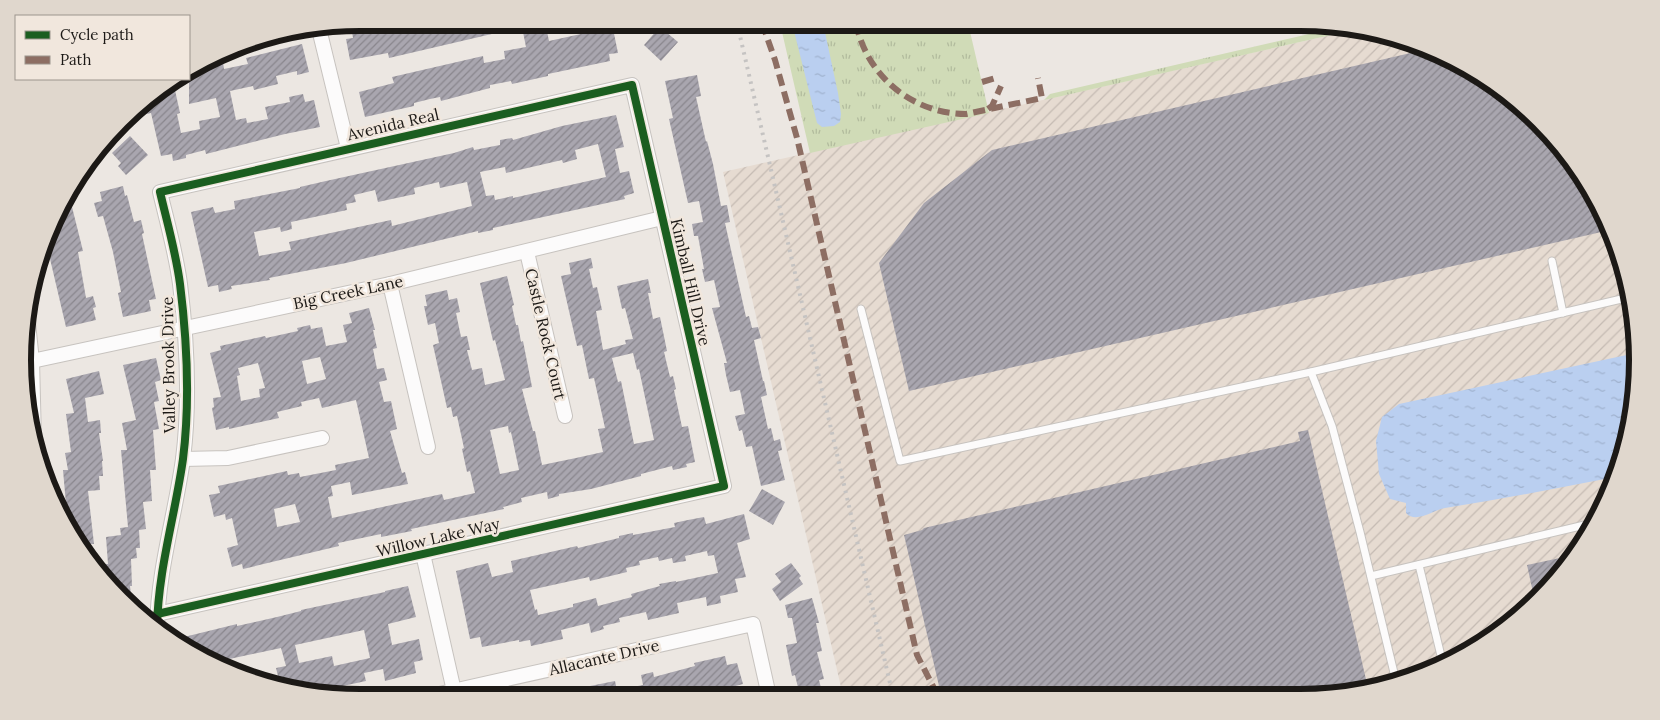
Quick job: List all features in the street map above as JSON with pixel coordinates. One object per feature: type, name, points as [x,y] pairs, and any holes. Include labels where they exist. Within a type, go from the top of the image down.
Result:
[{"type":"street","points":[[320,34],[348,148]]},
{"type":"street","name":"Avenida Real","points":[[160,192],[632,84]]},
{"type":"street","name":"Kimball Hill Drive","points":[[632,84],[724,486]]},
{"type":"street","name":"Valley Brook Drive","points":[[157,619],[161,572],[183,459],[186,402],[184,328],[180,283],[160,192]]},
{"type":"street","name":"Big Creek Lane","points":[[32,361],[390,284],[662,218]]},
{"type":"street","name":"Castle Rock Court","points":[[527,252],[565,416]]},
{"type":"street","points":[[390,284],[428,447]]},
{"type":"street","points":[[31,354],[33,390]]},
{"type":"street","points":[[183,459],[228,458],[322,438]]},
{"type":"street","name":"Willow Lake Way","points":[[159,620],[423,554],[724,486]]},
{"type":"street","points":[[423,554],[454,689]]},
{"type":"street","name":"Allacante Drive","points":[[463,689],[753,624],[767,689]]},
{"type":"lane","points":[[1552,261],[1563,313]]},
{"type":"lane","points":[[860,308],[900,461],[1311,372],[1623,299]]},
{"type":"lane","points":[[1311,372],[1332,426],[1394,675]]},
{"type":"lane","points":[[1370,576],[1584,525]]},
{"type":"lane","points":[[1419,565],[1441,657]]},
{"type":"shaded area","points":[[1338,34],[1385,42],[1426,56],[1445,65],[1500,99],[1547,143],[1585,196],[1604,234],[1611,254],[1618,275],[1626,317],[1629,360],[1628,382],[1618,445],[1604,486],[1585,524],[1561,560],[1517,607],[1464,645],[1426,664],[1385,678],[1343,686],[1300,689],[841,689],[723,172]]},
{"type":"green space","points":[[780,31],[970,31],[989,113],[810,153],[782,32]]},
{"type":"green space","points":[[1318,32],[1338,34],[1044,100],[1050,94]]},
{"type":"water","points":[[794,31],[825,31],[841,114],[840,122],[834,126],[822,127],[817,123]]},
{"type":"water","points":[[1629,355],[1626,403],[1618,445],[1607,479],[1445,508],[1420,517],[1410,516],[1406,513],[1406,503],[1390,499],[1379,474],[1376,441],[1382,417],[1399,404]]},
{"type":"building","points":[[505,31],[389,58],[388,53],[350,60],[346,39],[353,38],[352,32]]},
{"type":"building","points":[[523,31],[547,31],[549,41],[590,31],[613,31],[618,53],[609,54],[610,61],[548,74],[548,76],[512,84],[511,81],[490,85],[490,88],[441,101],[440,97],[430,99],[414,103],[414,106],[365,117],[359,92],[394,83],[392,77],[483,56],[484,63],[505,59],[504,51],[526,47]]},
{"type":"building","points":[[656,31],[664,34],[666,32],[678,42],[661,61],[644,45]]},
{"type":"building","points":[[302,44],[309,72],[297,75],[297,71],[276,76],[278,84],[254,90],[253,86],[230,91],[236,120],[246,118],[247,123],[268,119],[265,107],[290,102],[289,97],[303,94],[305,102],[314,100],[320,127],[206,154],[205,150],[173,161],[172,154],[161,156],[151,113],[141,115],[175,89],[180,113],[177,114],[181,133],[200,129],[199,121],[220,117],[216,98],[189,104],[189,80],[219,63],[223,62],[224,69],[248,64],[246,58]]},
{"type":"building","points":[[1415,52],[1464,75],[1517,113],[1561,160],[1585,196],[1603,232],[909,391],[879,263],[924,203],[992,150]]},
{"type":"building","points":[[697,75],[701,96],[696,97],[713,164],[721,206],[727,205],[730,222],[725,223],[746,317],[749,316],[752,328],[758,327],[761,338],[754,340],[767,395],[761,397],[768,429],[771,428],[774,441],[780,439],[782,450],[778,451],[785,480],[761,486],[752,446],[746,447],[742,430],[739,431],[735,416],[745,414],[740,390],[730,392],[726,375],[724,363],[727,363],[712,308],[720,307],[714,280],[705,282],[698,236],[694,236],[692,224],[703,222],[699,201],[688,203],[669,119],[673,118],[665,81]]},
{"type":"building","points":[[616,115],[624,147],[615,149],[620,173],[629,171],[634,193],[624,196],[625,199],[493,228],[493,230],[478,233],[478,231],[346,263],[269,278],[270,280],[231,286],[232,289],[219,292],[218,285],[208,287],[191,212],[213,207],[215,213],[235,209],[234,201],[300,188],[473,147],[474,150],[500,145],[500,140],[512,138],[513,140],[562,126]],"holes":[[[598,144],[606,177],[513,198],[513,196],[495,200],[494,195],[486,196],[480,172],[505,167],[506,173],[562,160],[563,163],[577,159],[575,150]],[[439,182],[440,188],[467,182],[472,206],[392,226],[391,220],[289,242],[291,250],[259,256],[254,232],[280,227],[281,232],[292,229],[291,222],[347,210],[346,204],[356,202],[354,195],[375,190],[378,202],[415,194],[414,188]]]},
{"type":"building","points":[[130,136],[148,155],[126,175],[118,166],[121,163],[112,153]]},
{"type":"building","points":[[123,186],[134,222],[141,220],[144,233],[142,234],[156,299],[149,300],[151,311],[123,317],[118,293],[121,292],[113,252],[103,216],[98,217],[94,203],[102,201],[100,192]]},
{"type":"building","points":[[71,203],[83,251],[78,252],[86,298],[93,296],[96,307],[93,308],[96,320],[66,327],[49,254],[56,234]]},
{"type":"building","points":[[591,258],[593,268],[589,269],[593,288],[597,287],[602,310],[596,311],[603,350],[626,344],[625,340],[633,339],[625,308],[622,309],[617,286],[648,279],[651,293],[648,293],[653,319],[660,317],[667,351],[664,352],[670,377],[673,376],[682,427],[688,426],[695,462],[686,464],[687,467],[673,470],[672,466],[591,489],[559,494],[559,496],[548,499],[547,492],[521,498],[522,502],[503,507],[504,509],[411,529],[412,531],[381,537],[381,534],[338,543],[339,546],[243,569],[242,564],[232,567],[227,548],[238,545],[232,518],[226,520],[225,514],[214,517],[209,495],[220,493],[218,486],[287,471],[288,475],[299,473],[300,477],[336,470],[335,465],[369,458],[356,400],[322,408],[319,398],[301,402],[302,406],[277,412],[279,418],[216,430],[212,408],[214,407],[213,398],[221,397],[210,353],[221,350],[220,346],[298,331],[297,328],[310,325],[311,329],[322,327],[326,346],[347,342],[343,325],[352,323],[349,313],[369,308],[375,330],[373,330],[377,348],[373,349],[377,369],[384,368],[387,380],[379,382],[384,402],[391,401],[397,429],[390,431],[402,473],[405,472],[408,484],[352,495],[350,482],[331,486],[333,496],[328,497],[332,518],[442,494],[444,500],[475,493],[470,471],[467,472],[457,416],[453,417],[451,407],[447,408],[433,345],[439,343],[435,323],[428,325],[424,306],[427,306],[425,295],[447,290],[449,300],[457,298],[460,312],[456,313],[461,337],[467,336],[470,350],[467,350],[472,370],[482,368],[485,385],[505,380],[495,340],[493,341],[480,283],[507,276],[514,305],[512,306],[516,325],[518,325],[521,342],[523,341],[532,387],[522,389],[533,431],[535,431],[542,465],[603,452],[598,429],[605,428],[594,378],[589,379],[582,345],[577,346],[561,276],[571,274],[569,263]],"holes":[[[633,353],[637,370],[639,369],[654,440],[634,444],[621,381],[618,382],[612,358]],[[320,357],[326,379],[307,384],[302,361]],[[258,363],[265,388],[259,389],[260,397],[241,401],[237,376],[240,375],[238,368]],[[508,426],[519,470],[500,474],[490,430]],[[295,504],[300,522],[277,527],[274,509]]]},
{"type":"building","points":[[156,358],[161,380],[155,382],[159,401],[154,402],[159,429],[153,430],[156,470],[150,470],[152,501],[143,502],[146,529],[139,530],[140,548],[136,548],[137,558],[131,559],[131,595],[102,564],[108,564],[106,537],[121,535],[120,528],[128,527],[121,450],[127,450],[122,423],[136,420],[123,365]]},
{"type":"building","points":[[99,371],[104,394],[85,398],[88,422],[100,420],[101,433],[99,433],[103,461],[103,476],[99,476],[100,490],[88,491],[94,544],[88,544],[65,504],[63,470],[68,470],[65,453],[71,452],[66,414],[74,413],[66,379]]},
{"type":"building","points":[[1308,430],[1366,682],[1343,686],[1300,689],[942,689],[939,686],[904,535],[924,528],[1300,441],[1298,432]]},
{"type":"building","points":[[762,489],[785,502],[773,525],[749,511]]},
{"type":"building","points":[[744,514],[750,539],[737,543],[746,577],[735,579],[738,592],[720,596],[721,603],[707,606],[706,597],[677,603],[679,613],[648,620],[646,612],[619,618],[620,622],[603,626],[604,629],[591,633],[589,623],[561,630],[563,639],[531,646],[530,640],[519,642],[519,640],[482,647],[480,637],[470,639],[456,571],[488,563],[492,577],[513,572],[511,561],[577,546],[578,548],[633,533],[633,535],[675,527],[674,523],[688,520],[704,517],[706,524]],"holes":[[[707,551],[708,556],[714,555],[718,573],[659,584],[660,586],[631,594],[632,597],[598,606],[596,598],[573,604],[573,607],[538,615],[537,609],[535,610],[530,590],[589,577],[590,581],[627,572],[626,568],[640,565],[639,561],[658,557],[659,561],[672,558],[673,563],[686,561],[685,556]]]},
{"type":"building","points":[[1563,557],[1533,591],[1527,565]]},
{"type":"building","points":[[791,563],[801,576],[799,578],[803,584],[780,601],[772,589],[781,582],[775,574]]},
{"type":"building","points":[[408,586],[416,617],[388,624],[392,645],[419,639],[423,660],[414,662],[416,673],[385,681],[383,669],[364,673],[366,681],[338,688],[279,679],[276,668],[286,666],[281,648],[225,660],[219,657],[219,654],[215,655],[184,637],[237,624],[237,626]],"holes":[[[364,630],[370,658],[334,666],[332,656],[299,663],[295,645]]]},
{"type":"building","points":[[812,598],[819,623],[816,623],[822,651],[817,652],[824,679],[819,680],[821,689],[798,689],[795,675],[792,676],[786,645],[797,643],[792,618],[788,618],[785,605]]},
{"type":"building","points":[[725,656],[727,665],[737,663],[743,684],[724,689],[622,689],[643,685],[641,675],[653,672],[654,677],[695,666],[694,663]]},
{"type":"building","points":[[615,681],[617,689],[585,689],[585,687]]},
{"type":"railway","points":[[739,31],[891,689]]},
{"type":"marked path","points":[[765,31],[797,138],[917,655],[934,689]]},
{"type":"marked path","points":[[858,31],[861,42],[870,59],[881,75],[894,88],[910,99],[927,107],[946,112],[966,114],[1042,98],[1038,78]]},
{"type":"marked path","points":[[982,82],[999,77]]},
{"type":"marked path","points":[[988,109],[992,106],[1001,86]]},
{"type":"cycle path","points":[[632,85],[724,486],[158,614],[160,585],[183,459],[187,394],[186,349],[180,284],[174,249],[160,192],[632,85]]},
{"type":"cycle path","points":[[157,619],[158,614]]}]
